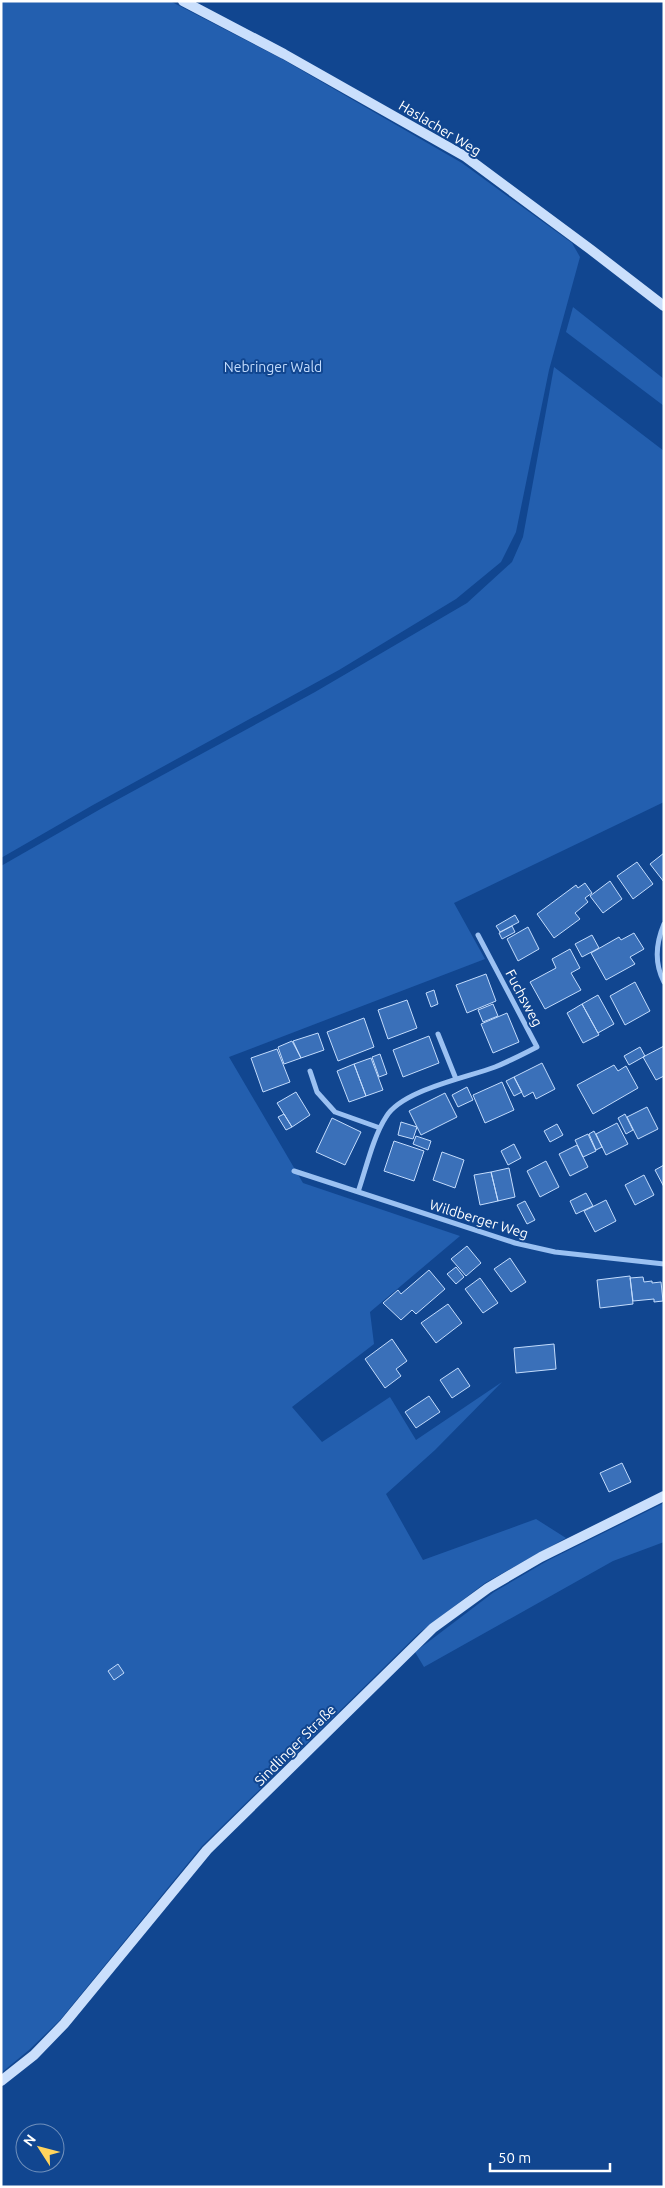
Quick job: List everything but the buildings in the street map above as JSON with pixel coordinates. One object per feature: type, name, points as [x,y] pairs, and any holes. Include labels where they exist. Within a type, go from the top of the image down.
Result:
[{"type":"street","name":"Haslacher Weg","points":[[183,1],[284,54],[466,157],[664,306]]},
{"type":"street","points":[[664,924],[657,945],[656,959],[664,982]]},
{"type":"street","name":"Fuchsweg","points":[[358,1192],[380,1128],[386,1116],[396,1105],[412,1096],[456,1079],[497,1066],[537,1047],[478,935]]},
{"type":"street","points":[[438,1034],[456,1079]]},
{"type":"street","points":[[310,1071],[317,1092],[335,1112],[380,1128]]},
{"type":"street","name":"Wildberger Weg","points":[[294,1171],[462,1227],[537,1248],[664,1264]]},
{"type":"street","name":"Sindlinger Straße","points":[[1,2081],[34,2055],[64,2024],[207,1850],[434,1628],[488,1588],[541,1557],[664,1496]]},
{"type":"green space","name":"Nebringer Wald","points":[[1,1],[170,1],[282,59],[462,163],[572,243],[580,257],[549,370],[516,532],[501,562],[456,599],[339,670],[93,805],[1,858]]},
{"type":"green space","points":[[573,307],[664,379],[664,406],[566,332]]},
{"type":"green space","points":[[554,367],[664,451],[664,802],[454,903],[485,959],[229,1057],[303,1183],[460,1236],[370,1312],[374,1344],[292,1407],[322,1442],[390,1397],[416,1440],[502,1382],[435,1450],[386,1494],[423,1560],[536,1519],[566,1538],[485,1583],[419,1633],[202,1846],[60,2020],[29,2050],[1,2073],[1,866],[104,807],[315,692],[467,603],[512,562],[523,537]]},
{"type":"green space","points":[[664,1503],[664,1542],[613,1561],[424,1667],[415,1652],[494,1592],[547,1561]]}]
